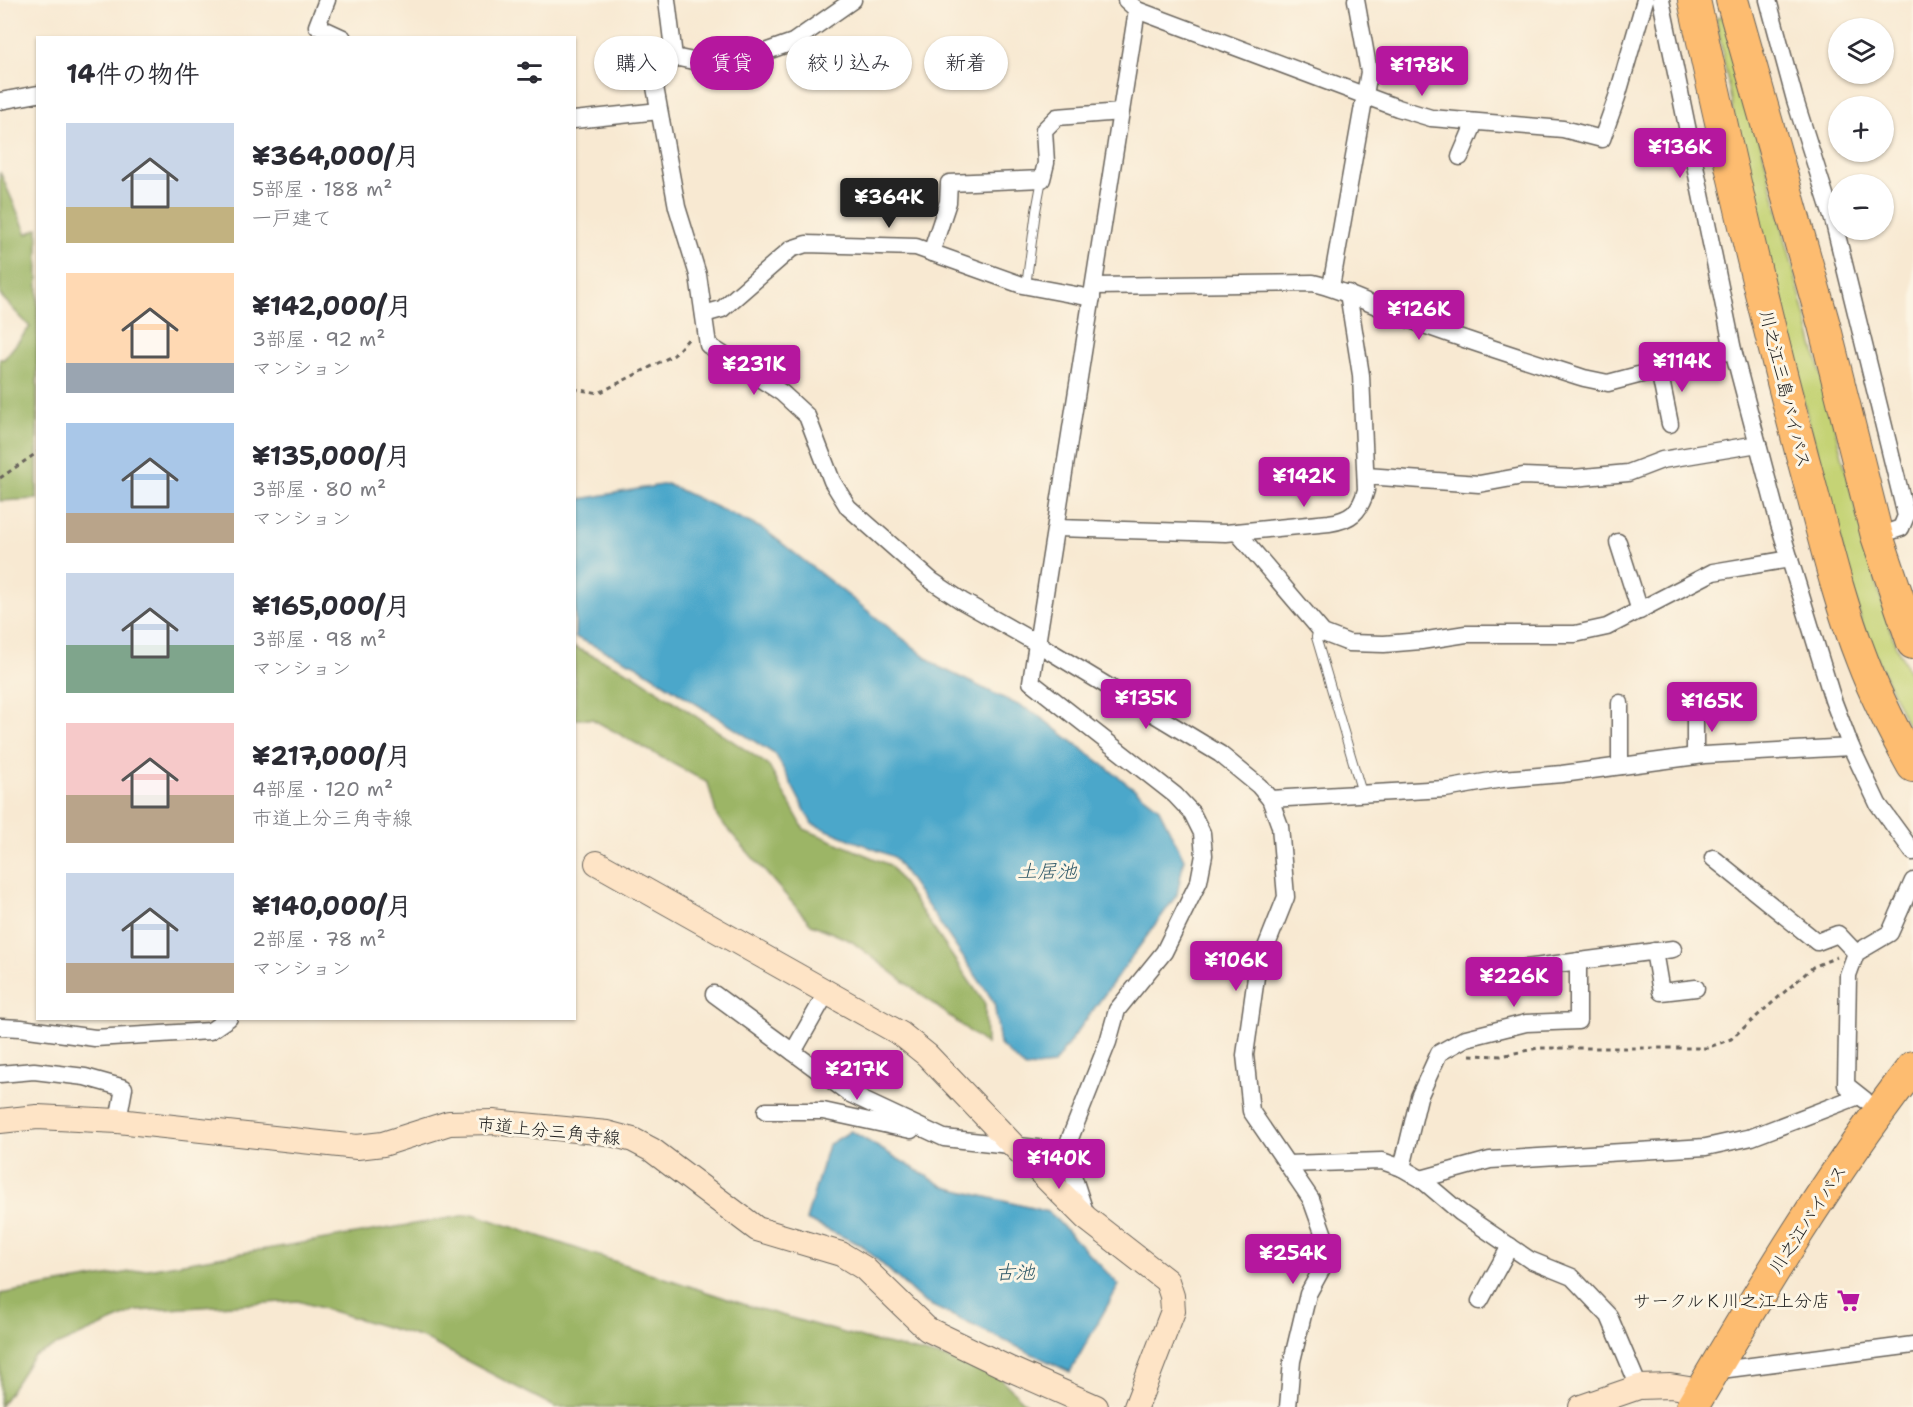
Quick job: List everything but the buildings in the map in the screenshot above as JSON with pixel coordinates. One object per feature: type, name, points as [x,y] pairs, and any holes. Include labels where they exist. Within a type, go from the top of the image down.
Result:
[{"type":"highway","name":"川之江三島バイパス","points":[[1694,0],[1740,208],[1788,403],[1841,599],[1881,704],[1913,766]]},
{"type":"highway","points":[[1732,0],[1824,325],[1877,536],[1913,643]]},
{"type":"highway","name":"川之江バイパス","points":[[1702,1390],[1786,1251],[1869,1104],[1913,1067]]},
{"type":"street","points":[[327,0],[317,26],[339,36]]},
{"type":"street","points":[[667,0],[671,36]]},
{"type":"street","points":[[678,58],[722,67],[793,42],[853,0]]},
{"type":"street","points":[[1331,287],[1369,72],[1356,0]]},
{"type":"street","points":[[1086,1218],[1065,1151],[1108,1042],[1117,1010],[1164,952],[1200,881],[1204,855],[1202,833],[1192,813],[1175,795],[1031,682],[1121,112],[1131,5],[1365,97],[1431,118],[1563,129],[1602,139],[1617,97],[1644,0]]},
{"type":"street","points":[[1661,0],[1733,350],[1790,559],[1833,700],[1851,747],[1878,804],[1913,852]]},
{"type":"street","points":[[1768,0],[1795,100],[1834,223],[1906,516],[1901,528],[1877,536]]},
{"type":"street","points":[[656,90],[677,207],[698,275],[708,345],[782,393],[807,416],[832,481],[848,507],[932,581],[1220,754],[1259,786],[1270,799],[1280,826],[1286,897],[1257,970],[1245,1055],[1251,1111],[1311,1199],[1325,1238],[1325,1263],[1308,1294],[1293,1361],[1288,1407]]},
{"type":"street","points":[[0,101],[36,94]]},
{"type":"street","points":[[576,120],[659,111]]},
{"type":"street","points":[[931,253],[948,202],[949,183],[1042,179],[1046,163],[1044,130],[1057,117],[1121,112]]},
{"type":"street","points":[[1460,157],[1475,122]]},
{"type":"street","points":[[704,318],[722,309],[791,249],[806,244],[916,247],[1026,286],[1093,292],[1313,283],[1348,293],[1407,319],[1584,378],[1608,383],[1733,350]]},
{"type":"street","points":[[1056,528],[1237,531],[1343,521],[1355,514],[1363,502],[1366,476],[1361,375],[1348,293]]},
{"type":"street","points":[[1659,370],[1670,424]]},
{"type":"street","points":[[1366,476],[1479,484],[1523,476],[1573,478],[1628,473],[1662,460],[1758,444]]},
{"type":"street","points":[[1237,531],[1318,628],[1323,633],[1349,643],[1421,641],[1466,634],[1575,634],[1607,627],[1713,572],[1790,559]]},
{"type":"street","points":[[1618,542],[1640,611]]},
{"type":"street","points":[[1620,702],[1620,766]]},
{"type":"street","points":[[1695,710],[1695,756]]},
{"type":"street","points":[[1270,799],[1445,789],[1502,778],[1562,774],[1695,756],[1851,747]]},
{"type":"street","points":[[1713,858],[1817,942],[1838,934],[1856,953]]},
{"type":"street","points":[[597,863],[901,1034],[927,1055],[1086,1218],[1167,1281],[1172,1296],[1173,1311],[1136,1407]]},
{"type":"street","points":[[1869,1104],[1846,1085],[1848,975],[1856,953],[1890,933],[1913,881]]},
{"type":"street","points":[[1510,970],[1673,949]]},
{"type":"street","points":[[1654,951],[1661,992],[1696,988]]},
{"type":"street","points":[[1402,1168],[1419,1097],[1440,1053],[1466,1038],[1526,1023],[1578,1021],[1578,961]]},
{"type":"street","points":[[793,1052],[827,992]]},
{"type":"street","points":[[714,994],[850,1094],[944,1137]]},
{"type":"street","points":[[0,1027],[95,1038],[210,1031],[226,1020]]},
{"type":"street","points":[[0,1074],[34,1071],[85,1077],[124,1088],[118,1121]]},
{"type":"street","points":[[1421,1179],[1490,1160],[1706,1147],[1752,1137],[1869,1104]]},
{"type":"street","points":[[766,1111],[823,1111],[944,1137],[1065,1151]]},
{"type":"street","name":"市道上分三角寺線","points":[[0,1121],[37,1117],[118,1121],[357,1147],[383,1144],[449,1123],[493,1122],[607,1133],[633,1140],[652,1150],[757,1229],[841,1254],[856,1263],[927,1329],[1096,1407]]},
{"type":"street","points":[[1287,1164],[1382,1161],[1402,1168],[1421,1179],[1461,1213],[1530,1260],[1572,1277],[1609,1316],[1639,1387]]},
{"type":"street","points":[[1480,1301],[1510,1246]]},
{"type":"street","points":[[1581,1407],[1639,1387],[1670,1386],[1702,1390],[1913,1345]]},
{"type":"lane","points":[[1026,286],[1042,179]]},
{"type":"lane","points":[[1318,628],[1316,637],[1362,793]]},
{"type":"path","points":[[576,389],[599,393],[674,355],[704,318]]},
{"type":"path","points":[[0,478],[36,453]]},
{"type":"path","points":[[1440,1053],[1501,1056],[1538,1048],[1707,1048],[1731,1039],[1813,968],[1856,953]]},
{"type":"green space","points":[[1727,15],[1868,555],[1895,644],[1913,679],[1913,738],[1862,625],[1746,183],[1716,18]]},
{"type":"green space","points":[[0,172],[27,234],[36,229],[36,499],[0,501],[0,359],[4,359],[30,327],[0,295]]},
{"type":"green space","points":[[576,648],[633,674],[768,765],[804,829],[890,865],[985,1004],[986,1044],[851,941],[811,924],[717,817],[708,783],[592,719],[576,719]]},
{"type":"green space","points":[[473,1214],[749,1306],[865,1339],[991,1369],[1029,1407],[555,1407],[423,1338],[298,1301],[136,1311],[33,1356],[0,1407],[0,1294]]},
{"type":"water","name":"土居池","points":[[667,484],[765,530],[939,667],[1035,713],[1158,807],[1184,859],[1177,895],[1053,1065],[1025,1068],[1000,1045],[994,1002],[894,857],[812,824],[776,755],[636,665],[576,637],[576,500]]},
{"type":"water","name":"古池","points":[[851,1131],[945,1187],[1049,1212],[1119,1285],[1070,1372],[924,1302],[861,1245],[806,1220],[828,1145]]},
{"type":"place","name":"サークルＫ川之江上分店","points":[[1848,1301]]}]
